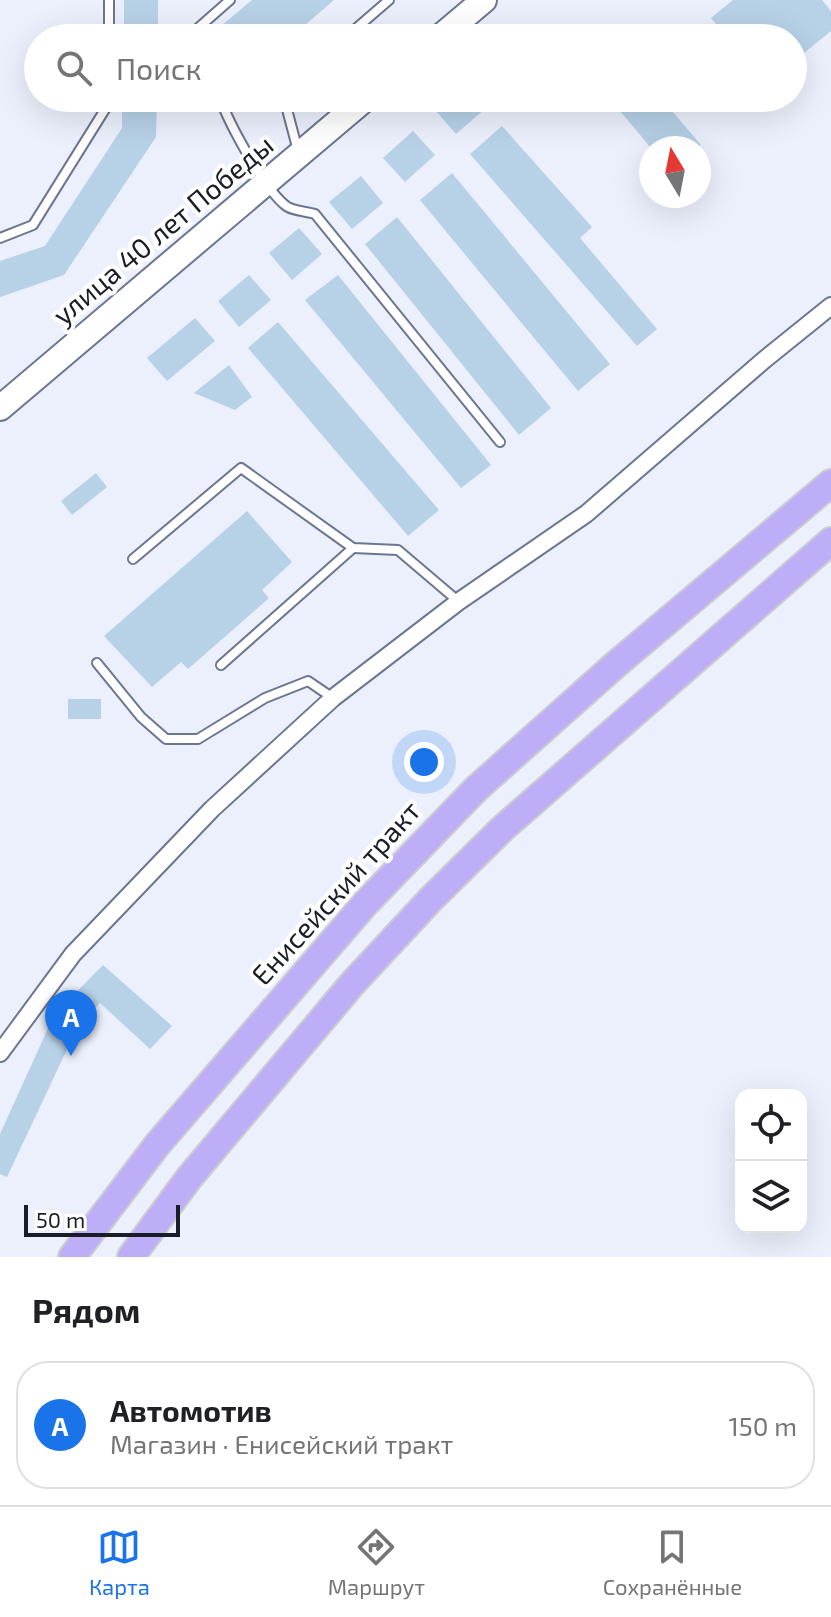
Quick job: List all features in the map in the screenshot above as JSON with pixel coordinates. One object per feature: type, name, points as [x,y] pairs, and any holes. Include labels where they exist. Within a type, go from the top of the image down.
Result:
[{"type":"main road","name":"Енисейский тракт","points":[[72,1257],[157,1145],[354,916],[465,800],[614,666],[831,483]]},
{"type":"main road","points":[[131,1257],[199,1165],[352,984],[431,899],[502,829],[831,541]]},
{"type":"street","points":[[456,24],[484,0]]},
{"type":"street","name":"улица 40 лет Победы","points":[[0,408],[349,112]]},
{"type":"street","points":[[0,1053],[73,954],[212,809],[333,698],[458,602],[586,514],[831,306]]},
{"type":"lane","points":[[109,0],[109,24]]},
{"type":"lane","points":[[203,24],[230,0]]},
{"type":"lane","points":[[361,24],[389,0]]},
{"type":"lane","points":[[0,238],[33,225],[103,112]]},
{"type":"lane","points":[[225,112],[266,181],[286,207],[315,214],[500,442]]},
{"type":"lane","points":[[288,112],[299,154]]},
{"type":"lane","points":[[133,559],[241,468],[353,548],[398,550],[458,602]]},
{"type":"lane","points":[[221,665],[353,548]]},
{"type":"lane","points":[[97,663],[141,717],[166,739],[198,739],[265,698],[308,681],[333,698]]},
{"type":"building","points":[[124,0],[158,0],[158,24],[124,24]]},
{"type":"building","points":[[252,0],[334,0],[306,24],[223,24]]},
{"type":"building","points":[[733,0],[822,0],[831,11],[831,31],[807,51],[807,24],[716,24],[711,18]]},
{"type":"building","points":[[122,112],[157,112],[156,137],[64,275],[0,297],[0,261],[45,246],[122,128]]},
{"type":"building","points":[[437,112],[481,112],[456,134]]},
{"type":"building","points":[[621,112],[673,112],[693,136],[641,136]]},
{"type":"building","points":[[502,126],[592,227],[580,238],[657,329],[637,346],[470,154]]},
{"type":"building","points":[[413,131],[435,155],[405,182],[383,158]]},
{"type":"building","points":[[452,173],[610,364],[578,391],[420,200]]},
{"type":"building","points":[[361,176],[383,203],[352,229],[329,202]]},
{"type":"building","points":[[397,217],[551,408],[519,435],[365,244]]},
{"type":"building","points":[[299,228],[322,254],[292,280],[269,253]]},
{"type":"building","points":[[249,275],[271,300],[239,327],[218,301]]},
{"type":"building","points":[[338,275],[491,465],[461,488],[305,300]]},
{"type":"building","points":[[195,318],[215,341],[167,381],[147,358]]},
{"type":"building","points":[[278,322],[439,510],[408,536],[248,348]]},
{"type":"building","points":[[229,365],[252,397],[235,410],[194,393]]},
{"type":"building","points":[[96,473],[107,487],[72,515],[61,501]]},
{"type":"building","points":[[247,511],[292,562],[262,590],[269,598],[188,669],[181,662],[152,687],[104,636]]},
{"type":"building","points":[[68,699],[101,699],[101,719],[68,719]]},
{"type":"building","points":[[103,965],[172,1026],[150,1049],[100,1003],[78,1026],[7,1177],[0,1174],[0,1134],[54,1015]]},
{"type":"place","name":"Автомотив","points":[[71,1056]]}]
